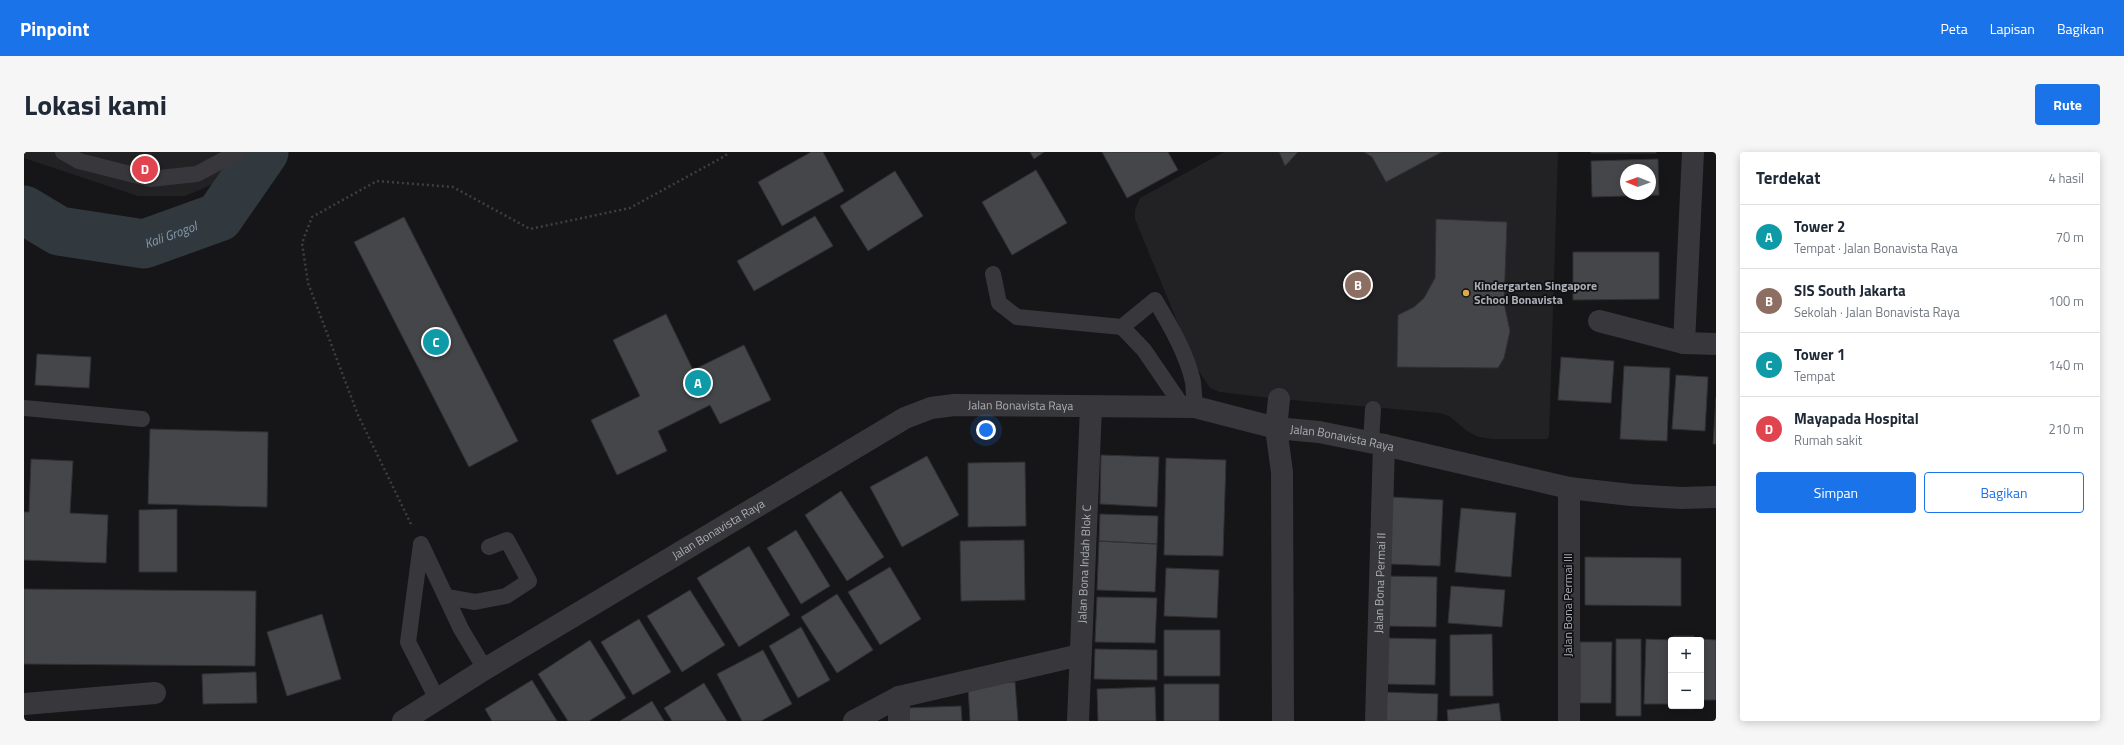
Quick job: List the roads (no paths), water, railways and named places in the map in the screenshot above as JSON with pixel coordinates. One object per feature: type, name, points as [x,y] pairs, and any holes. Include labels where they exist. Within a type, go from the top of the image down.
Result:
[{"type":"street","points":[[1684,343],[1693,152]]},
{"type":"street","points":[[1599,321],[1684,343],[1716,344]]},
{"type":"street","points":[[1279,399],[1276,428],[1282,472],[1283,721]]},
{"type":"street","name":"Jalan Bonavista Raya","points":[[403,721],[485,669],[905,418],[931,408],[954,405],[1189,407],[1276,428],[1319,432],[1377,443],[1569,488],[1631,495],[1681,498],[1716,497]]},
{"type":"street","name":"Jalan Bona Indah Blok C","points":[[1078,721],[1090,407]]},
{"type":"street","name":"Jalan Bona Permai II","points":[[1376,721],[1377,443]]},
{"type":"street","name":"Jalan Bona Permai III","points":[[1569,488],[1569,721]]},
{"type":"street","points":[[854,721],[899,697],[1080,655]]},
{"type":"street","points":[[24,704],[155,693]]},
{"type":"street","points":[[899,697],[899,721]]},
{"type":"lane","points":[[63,152],[79,161],[150,179],[197,174],[238,152]]},
{"type":"lane","points":[[993,274],[999,303],[1017,317],[1122,327],[1144,350],[1189,407]]},
{"type":"lane","points":[[1122,327],[1155,300],[1168,322],[1189,366],[1192,381],[1189,407]]},
{"type":"lane","points":[[24,408],[142,419]]},
{"type":"lane","points":[[1372,409],[1377,443]]},
{"type":"lane","points":[[447,597],[475,602],[506,596],[529,581],[507,540],[489,547]]},
{"type":"lane","points":[[437,700],[408,642],[421,544],[461,629],[485,669]]},
{"type":"waterway","name":"Kali Grogol","points":[[24,210],[59,231],[144,244],[219,217],[264,152]]},
{"type":"place","name":"Mayapada Hospital","points":[[145,169]]},
{"type":"place","name":"SIS South Jakarta","points":[[1358,285]]},
{"type":"place","name":"Kindergarten Singapore School Bonavista","points":[[1466,293]]},
{"type":"place","name":"Tower 1","points":[[436,342]]},
{"type":"place","name":"Tower 2","points":[[698,383]]}]
